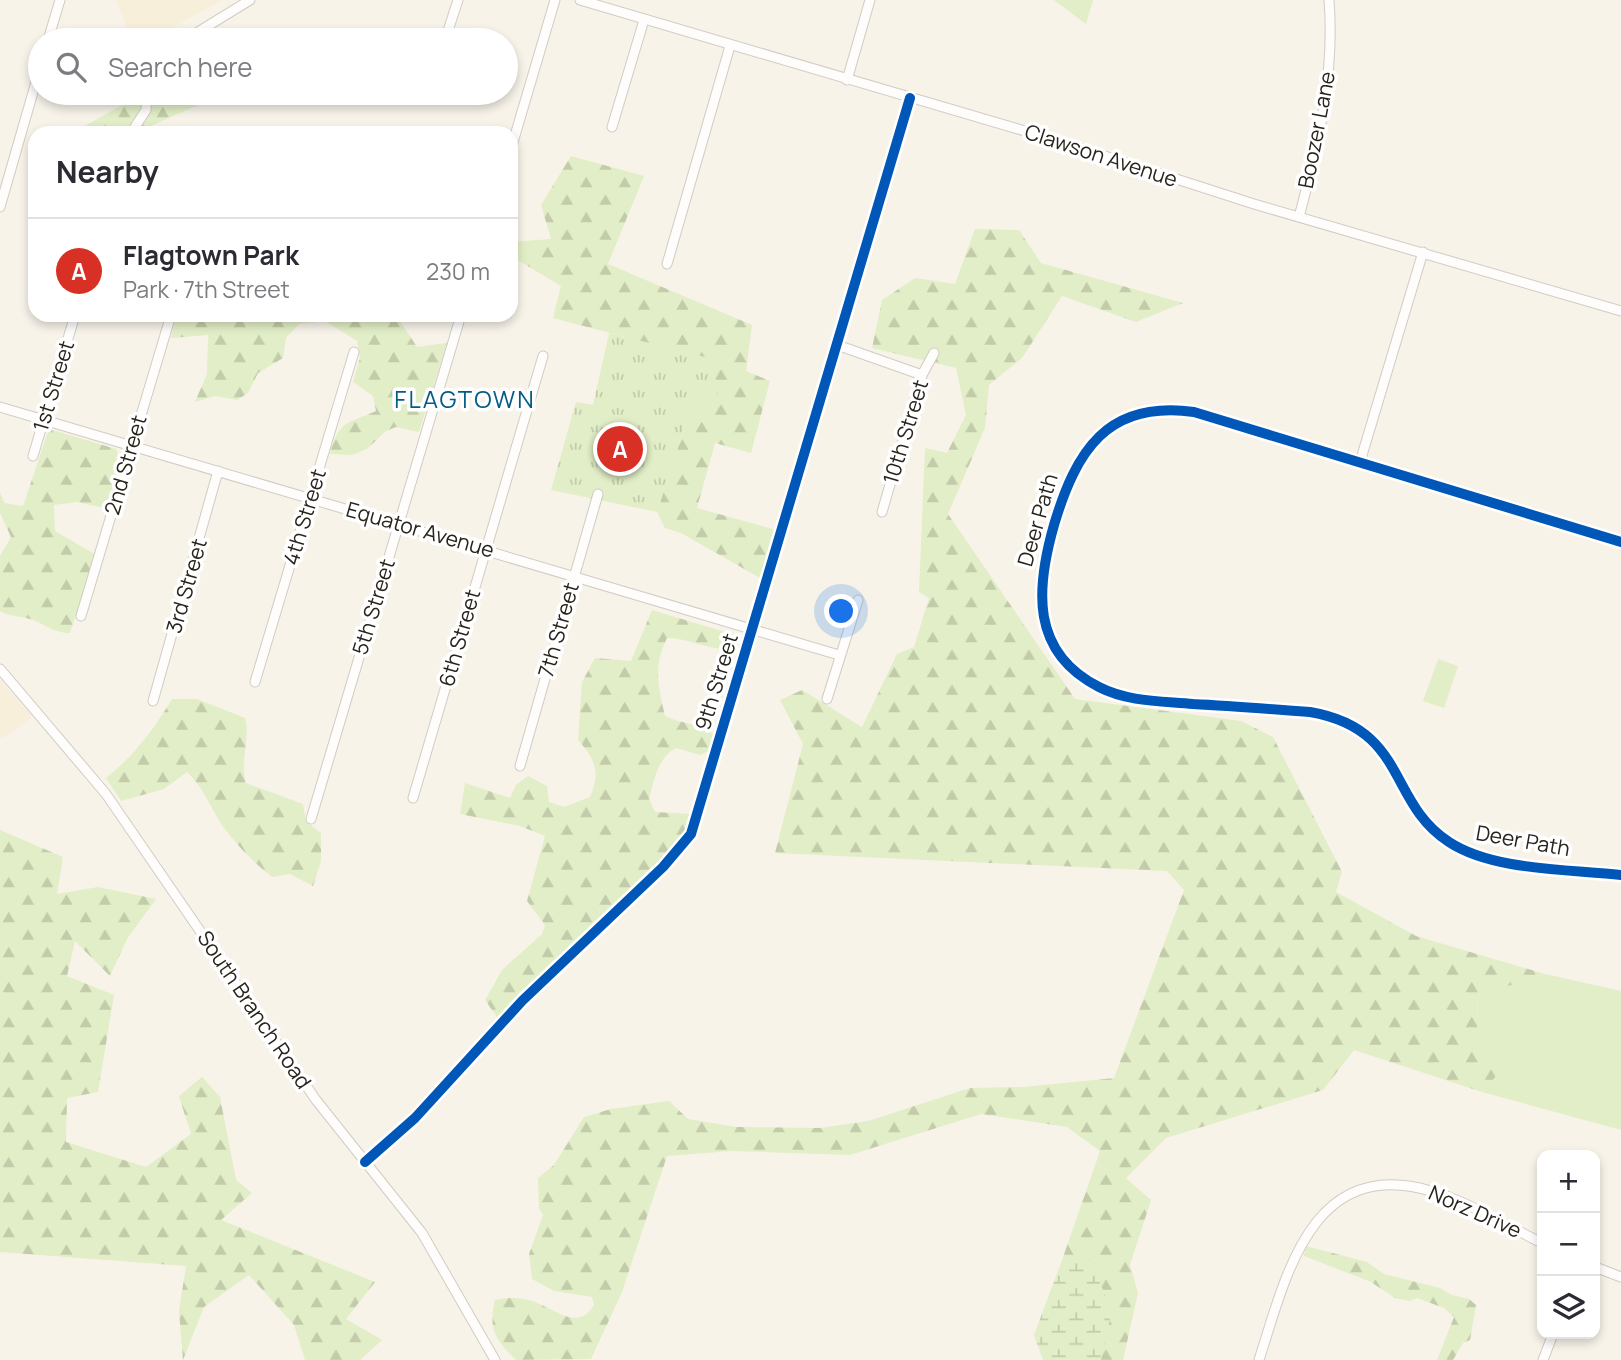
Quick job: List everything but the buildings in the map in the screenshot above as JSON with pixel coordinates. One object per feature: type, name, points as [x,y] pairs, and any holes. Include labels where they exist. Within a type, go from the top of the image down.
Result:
[{"type":"street","points":[[52,28],[60,0]]},
{"type":"street","points":[[204,28],[250,0]]},
{"type":"street","points":[[449,28],[458,0]]},
{"type":"street","points":[[518,126],[555,0]]},
{"type":"street","name":"Clawson Avenue","points":[[580,0],[1298,217],[1621,311]]},
{"type":"street","points":[[847,80],[870,0]]},
{"type":"street","name":"Boozer Lane","points":[[1298,217],[1326,106],[1331,45],[1329,0]]},
{"type":"street","points":[[612,127],[644,20]]},
{"type":"street","points":[[667,264],[730,46]]},
{"type":"street","name":"9th Street","points":[[365,1162],[406,1126],[522,1001],[682,848],[693,826],[753,629],[909,98]]},
{"type":"street","points":[[0,208],[29,105]]},
{"type":"street","points":[[136,126],[146,105]]},
{"type":"street","points":[[1360,462],[1423,252]]},
{"type":"street","name":"1st Street","points":[[33,456],[73,322]]},
{"type":"street","name":"2nd Street","points":[[81,615],[169,322]]},
{"type":"street","name":"5th Street","points":[[311,819],[459,322]]},
{"type":"street","points":[[836,345],[922,375]]},
{"type":"street","name":"4th Street","points":[[255,682],[354,352]]},
{"type":"street","name":"10th Street","points":[[882,512],[922,375],[934,353]]},
{"type":"street","name":"6th Street","points":[[414,798],[543,356]]},
{"type":"street","name":"Equator Avenue","points":[[0,407],[839,655]]},
{"type":"street","name":"Deer Path","points":[[1621,541],[1194,412],[1161,410],[1117,424],[1093,443],[1074,467],[1045,555],[1040,596],[1045,621],[1056,648],[1089,681],[1131,698],[1310,712],[1338,719],[1366,735],[1384,753],[1423,817],[1442,837],[1461,849],[1497,860],[1621,875]]},
{"type":"street","name":"3rd Street","points":[[153,701],[218,471]]},
{"type":"street","name":"7th Street","points":[[520,766],[598,494]]},
{"type":"street","points":[[827,699],[858,600]]},
{"type":"street","name":"South Branch Road","points":[[0,669],[106,794],[316,1100],[422,1233],[495,1360]]},
{"type":"street","name":"Norz Drive","points":[[1259,1360],[1300,1242],[1314,1223],[1332,1206],[1359,1192],[1392,1185],[1434,1191],[1537,1241]]},
{"type":"street","points":[[1600,1269],[1621,1277]]},
{"type":"street","points":[[1543,1360],[1551,1339]]},
{"type":"shaded area","points":[[116,0],[222,0],[172,28],[127,28]]},
{"type":"shaded area","points":[[0,680],[32,717],[3,738],[0,737]]},
{"type":"green space","points":[[1054,0],[1093,0],[1086,24]]},
{"type":"green space","points":[[122,105],[198,105],[151,126],[85,126]]},
{"type":"green space","points":[[571,156],[644,176],[608,264],[752,325],[746,371],[770,381],[751,453],[715,443],[697,508],[780,531],[767,582],[681,533],[665,528],[657,512],[691,407],[713,360],[553,318],[561,286],[518,260],[518,241],[551,239],[541,205]]},
{"type":"green space","points":[[975,229],[1019,230],[1041,263],[1183,303],[1136,322],[1062,296],[1022,358],[989,385],[985,428],[948,514],[1075,699],[1241,721],[1273,737],[1342,872],[1336,892],[1416,936],[1545,974],[1478,996],[1477,1026],[1498,1074],[1482,1092],[1354,1050],[1323,1090],[1166,1138],[1126,1178],[1151,1200],[1130,1265],[1138,1293],[1123,1360],[1101,1360],[1090,1260],[1061,1263],[1100,1151],[1067,1127],[981,1114],[850,1155],[732,1151],[667,1156],[622,1292],[591,1359],[516,1360],[495,1333],[492,1319],[495,1300],[525,1299],[574,1318],[588,1313],[594,1305],[592,1297],[554,1291],[532,1279],[529,1254],[543,1215],[539,1208],[538,1178],[554,1165],[584,1117],[611,1109],[669,1101],[688,1119],[736,1127],[820,1128],[868,1121],[970,1088],[1023,1087],[1114,1078],[1184,890],[1167,871],[775,853],[803,744],[780,700],[802,690],[862,727],[897,654],[914,647],[929,598],[919,592],[925,448],[947,453],[966,415],[956,368],[872,348],[882,300],[915,278],[955,284]]},
{"type":"green space","points":[[174,322],[316,322],[299,324],[286,338],[283,358],[258,373],[248,393],[237,400],[215,396],[195,402],[207,374],[208,335],[171,338]]},
{"type":"green space","points":[[327,322],[401,322],[417,347],[447,343],[419,432],[396,427],[386,431],[367,449],[352,455],[330,454],[341,429],[351,421],[376,411],[373,396],[353,382],[360,358],[357,341]]},
{"type":"green space","points":[[609,333],[713,359],[718,398],[691,407],[657,512],[551,490],[576,402],[593,405]]},
{"type":"green space","points":[[49,429],[116,449],[121,463],[109,509],[77,502],[54,505],[55,531],[96,555],[70,633],[0,611],[0,556],[11,537],[0,513],[0,492],[4,503],[23,506]]},
{"type":"green space","points":[[652,610],[735,635],[738,648],[721,649],[667,638],[660,658],[659,685],[665,716],[713,734],[711,750],[700,755],[676,748],[665,757],[649,799],[655,812],[693,814],[688,833],[678,848],[499,1020],[485,1000],[502,970],[542,934],[545,925],[527,901],[545,836],[520,826],[460,814],[465,783],[510,798],[516,785],[528,776],[547,786],[549,802],[564,807],[590,797],[596,773],[589,753],[578,740],[582,682],[595,658],[631,661]]},
{"type":"green space","points":[[1438,659],[1458,666],[1444,708],[1423,701]]},
{"type":"green space","points":[[172,699],[197,699],[245,718],[246,783],[303,804],[306,822],[321,833],[321,861],[313,886],[290,874],[272,877],[260,867],[228,833],[199,786],[187,772],[164,789],[121,801],[106,778],[143,742]]},
{"type":"green space","points":[[0,830],[63,857],[57,894],[98,887],[156,899],[127,939],[110,976],[75,941],[67,976],[114,995],[98,1092],[67,1098],[66,1142],[146,1167],[191,1134],[179,1096],[202,1077],[220,1097],[236,1180],[252,1193],[221,1220],[375,1282],[346,1319],[382,1340],[360,1360],[305,1360],[294,1325],[249,1275],[204,1307],[183,1360],[179,1311],[186,1266],[0,1252]]},
{"type":"green space","points":[[1545,974],[1621,991],[1621,1130],[1482,1092],[1498,1074],[1477,1026],[1478,996]]},
{"type":"green space","points":[[1306,1246],[1367,1262],[1384,1274],[1440,1288],[1452,1295],[1469,1299],[1476,1305],[1470,1340],[1463,1343],[1453,1360],[1437,1360],[1454,1317],[1444,1308],[1417,1298],[1410,1301],[1395,1298],[1371,1282],[1304,1256]]},
{"type":"green space","points":[[1090,1259],[1105,1295],[1110,1319],[1101,1360],[1043,1360],[1034,1335],[1061,1263]]},
{"type":"cycle path","points":[[365,1162],[415,1118],[522,1001],[663,867],[691,834],[910,98]]},
{"type":"cycle path","points":[[1621,542],[1194,412],[1164,410],[1139,414],[1117,423],[1100,436],[1085,454],[1073,474],[1054,525],[1042,595],[1050,637],[1060,656],[1077,673],[1099,687],[1122,696],[1145,700],[1310,712],[1342,721],[1364,734],[1381,750],[1429,826],[1449,842],[1487,859],[1509,864],[1621,875]]},
{"type":"place","name":"Flagtown Park","points":[[620,449]]},
{"type":"district","name":"FLAGTOWN","points":[[465,400]]}]
